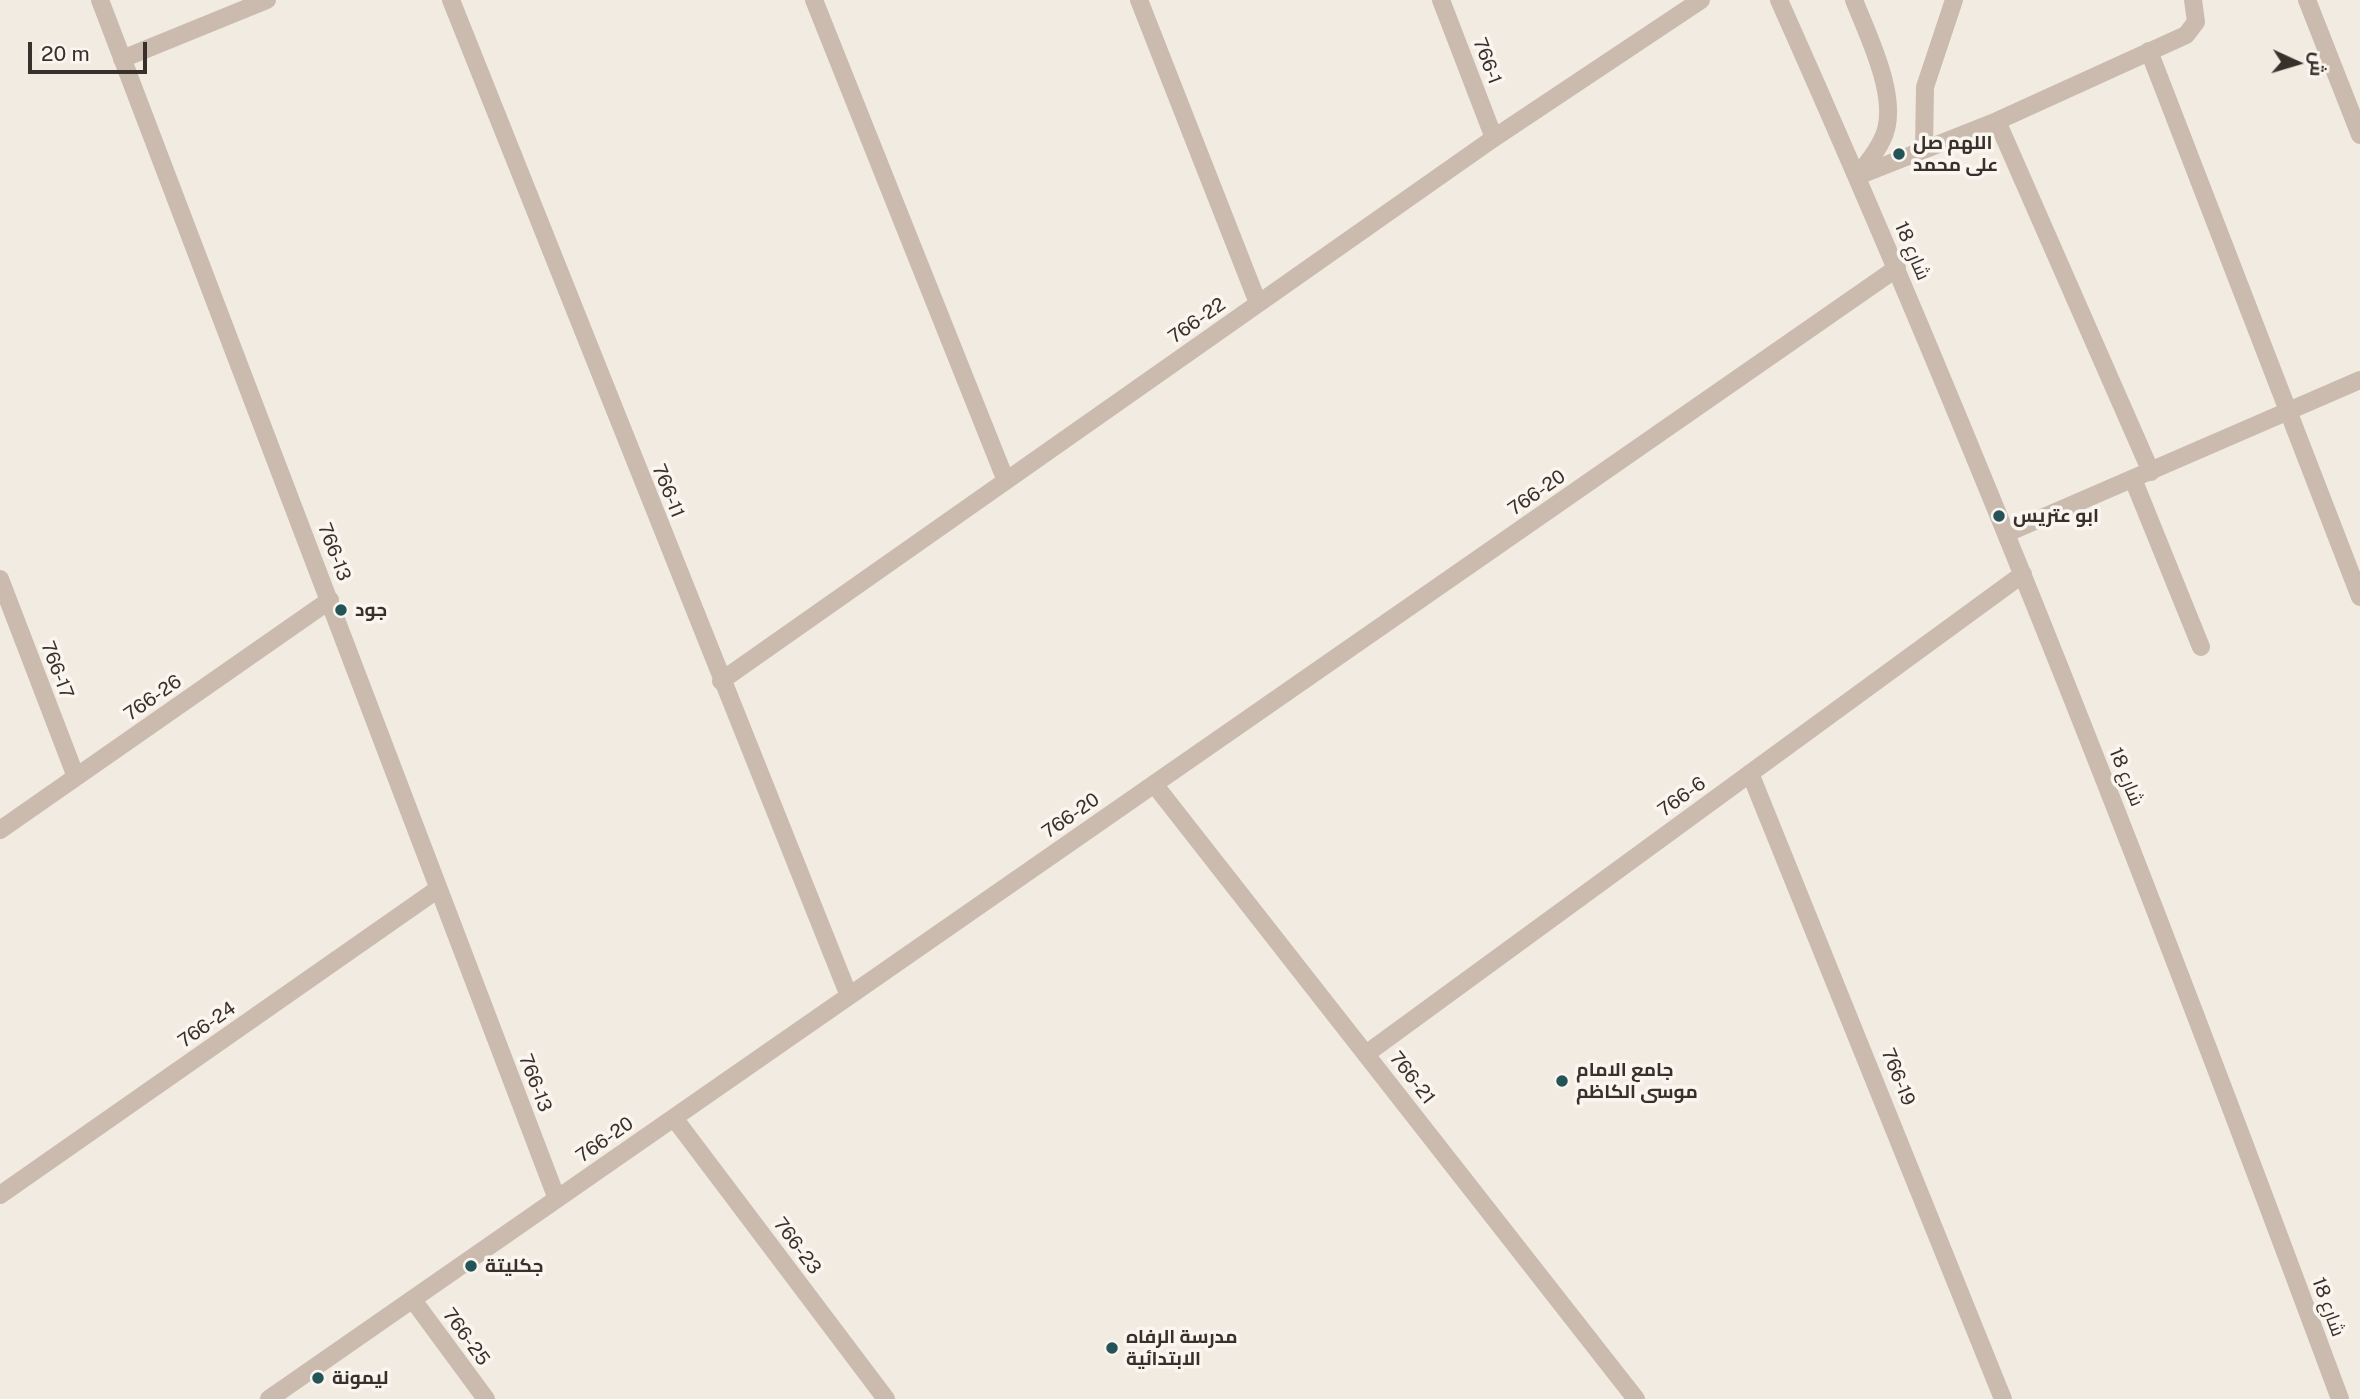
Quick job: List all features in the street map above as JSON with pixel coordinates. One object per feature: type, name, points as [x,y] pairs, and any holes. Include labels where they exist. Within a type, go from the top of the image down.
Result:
[{"type":"street","name":"766-13","points":[[100,0],[557,1199]]},
{"type":"street","points":[[122,59],[267,0]]},
{"type":"street","name":"766-11","points":[[451,0],[849,996]]},
{"type":"street","points":[[814,0],[1006,481]]},
{"type":"street","points":[[1139,0],[1258,303]]},
{"type":"street","name":"766-1","points":[[1441,0],[1494,138]]},
{"type":"street","name":"766-22","points":[[721,681],[1494,138],[1701,0]]},
{"type":"street","name":"شارع 18","points":[[1779,0],[1858,176],[2007,533],[2185,982],[2340,1399]]},
{"type":"street","points":[[1854,0],[1881,69],[1887,103],[1884,138],[1858,176]]},
{"type":"street","points":[[1924,149],[1925,87],[1954,0]]},
{"type":"street","points":[[1858,176],[1997,121],[2186,35],[2193,29],[2197,14],[2193,0]]},
{"type":"street","points":[[2307,0],[2360,135]]},
{"type":"street","points":[[2149,51],[2360,597]]},
{"type":"street","points":[[1997,121],[2151,472]]},
{"type":"street","name":"766-20","points":[[270,1399],[1897,268]]},
{"type":"street","points":[[2007,533],[2360,380]]},
{"type":"street","points":[[2133,479],[2201,647]]},
{"type":"street","name":"766-6","points":[[1366,1054],[2023,573]]},
{"type":"street","name":"766-17","points":[[0,579],[76,777]]},
{"type":"street","name":"766-26","points":[[0,830],[330,600]]},
{"type":"street","name":"766-19","points":[[1751,773],[2003,1399]]},
{"type":"street","name":"766-21","points":[[1154,784],[1636,1399]]},
{"type":"street","name":"766-24","points":[[0,1195],[438,889]]},
{"type":"street","name":"766-23","points":[[674,1118],[886,1399]]},
{"type":"street","name":"766-25","points":[[413,1300],[486,1399]]},
{"type":"place","name":"اللهم صل على محمد","points":[[1899,154]]},
{"type":"place","name":"ابو عتريس","points":[[1999,516]]},
{"type":"place","name":"جود","points":[[341,610]]},
{"type":"place","name":"جامع الامام موسى الكاظم","points":[[1562,1081]]},
{"type":"place","name":"جكليتة","points":[[471,1266]]},
{"type":"place","name":"مدرسة الرفاه الابتدائية","points":[[1112,1348]]},
{"type":"place","name":"ليمونة","points":[[318,1378]]}]
